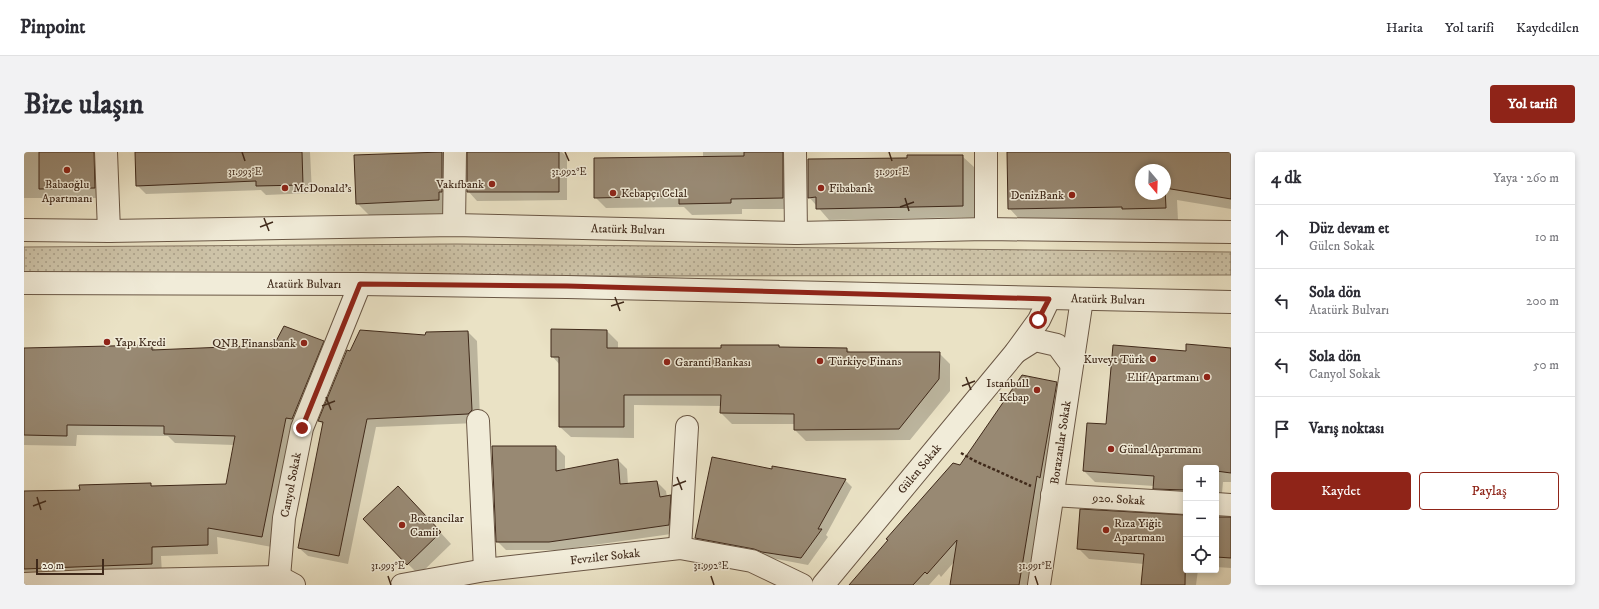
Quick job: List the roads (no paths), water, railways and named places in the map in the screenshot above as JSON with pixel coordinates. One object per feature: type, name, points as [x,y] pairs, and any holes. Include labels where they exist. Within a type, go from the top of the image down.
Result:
[{"type":"street","points":[[106,152],[109,231]]},
{"type":"street","points":[[454,152],[454,225]]},
{"type":"street","points":[[795,152],[796,233]]},
{"type":"street","points":[[986,152],[986,229]]},
{"type":"street","name":"Atatürk Bulvarı","points":[[24,230],[109,231],[454,225],[796,233],[986,229],[1231,232]]},
{"type":"street","name":"Atatürk Bulvarı","points":[[24,283],[567,286],[1049,299],[1231,302]]},
{"type":"street","name":"Canyol Sokak","points":[[286,581],[284,518],[302,428],[360,284]]},
{"type":"street","name":"Gülen Sokak","points":[[823,585],[1015,353],[1038,320],[1049,299]]},
{"type":"street","name":"Borazanlar Sokak","points":[[1039,585],[1082,299]]},
{"type":"street","name":"Gülen Sokak","points":[[1015,353],[1035,340],[1056,345],[1072,364]]},
{"type":"street","points":[[478,422],[485,570]]},
{"type":"street","points":[[680,548],[687,427]]},
{"type":"street","name":"920. Sokak","points":[[1052,495],[1183,503]]},
{"type":"street","points":[[1219,504],[1231,505]]},
{"type":"street","name":"Fevziler Sokak","points":[[402,585],[485,570],[680,548],[752,561],[802,585]]},
{"type":"street","points":[[24,584],[286,581]]},
{"type":"place","name":"Babaoğlu Apartmanı","points":[[67,170]]},
{"type":"place","name":"Vakıfbank","points":[[492,184]]},
{"type":"place","name":"McDonald's","points":[[285,188]]},
{"type":"place","name":"Fibabank","points":[[821,188]]},
{"type":"place","name":"Kebapçı Celal","points":[[613,193]]},
{"type":"place","name":"DenizBank","points":[[1072,195]]},
{"type":"place","name":"Yapı Kredi","points":[[107,342]]},
{"type":"place","name":"QNB Finansbank","points":[[304,343]]},
{"type":"place","name":"Kuveyt Türk","points":[[1153,359]]},
{"type":"place","name":"Türkiye Finans","points":[[820,361]]},
{"type":"place","name":"Garanti Bankası","points":[[667,362]]},
{"type":"place","name":"Elif Apartmanı","points":[[1207,377]]},
{"type":"place","name":"Istanbull Kebap","points":[[1037,390]]},
{"type":"place","name":"Günal Apartmanı","points":[[1111,449]]},
{"type":"place","name":"Bostancilar Camii","points":[[402,525]]},
{"type":"place","name":"Rıza Yiğit Apartmanı","points":[[1106,530]]}]
